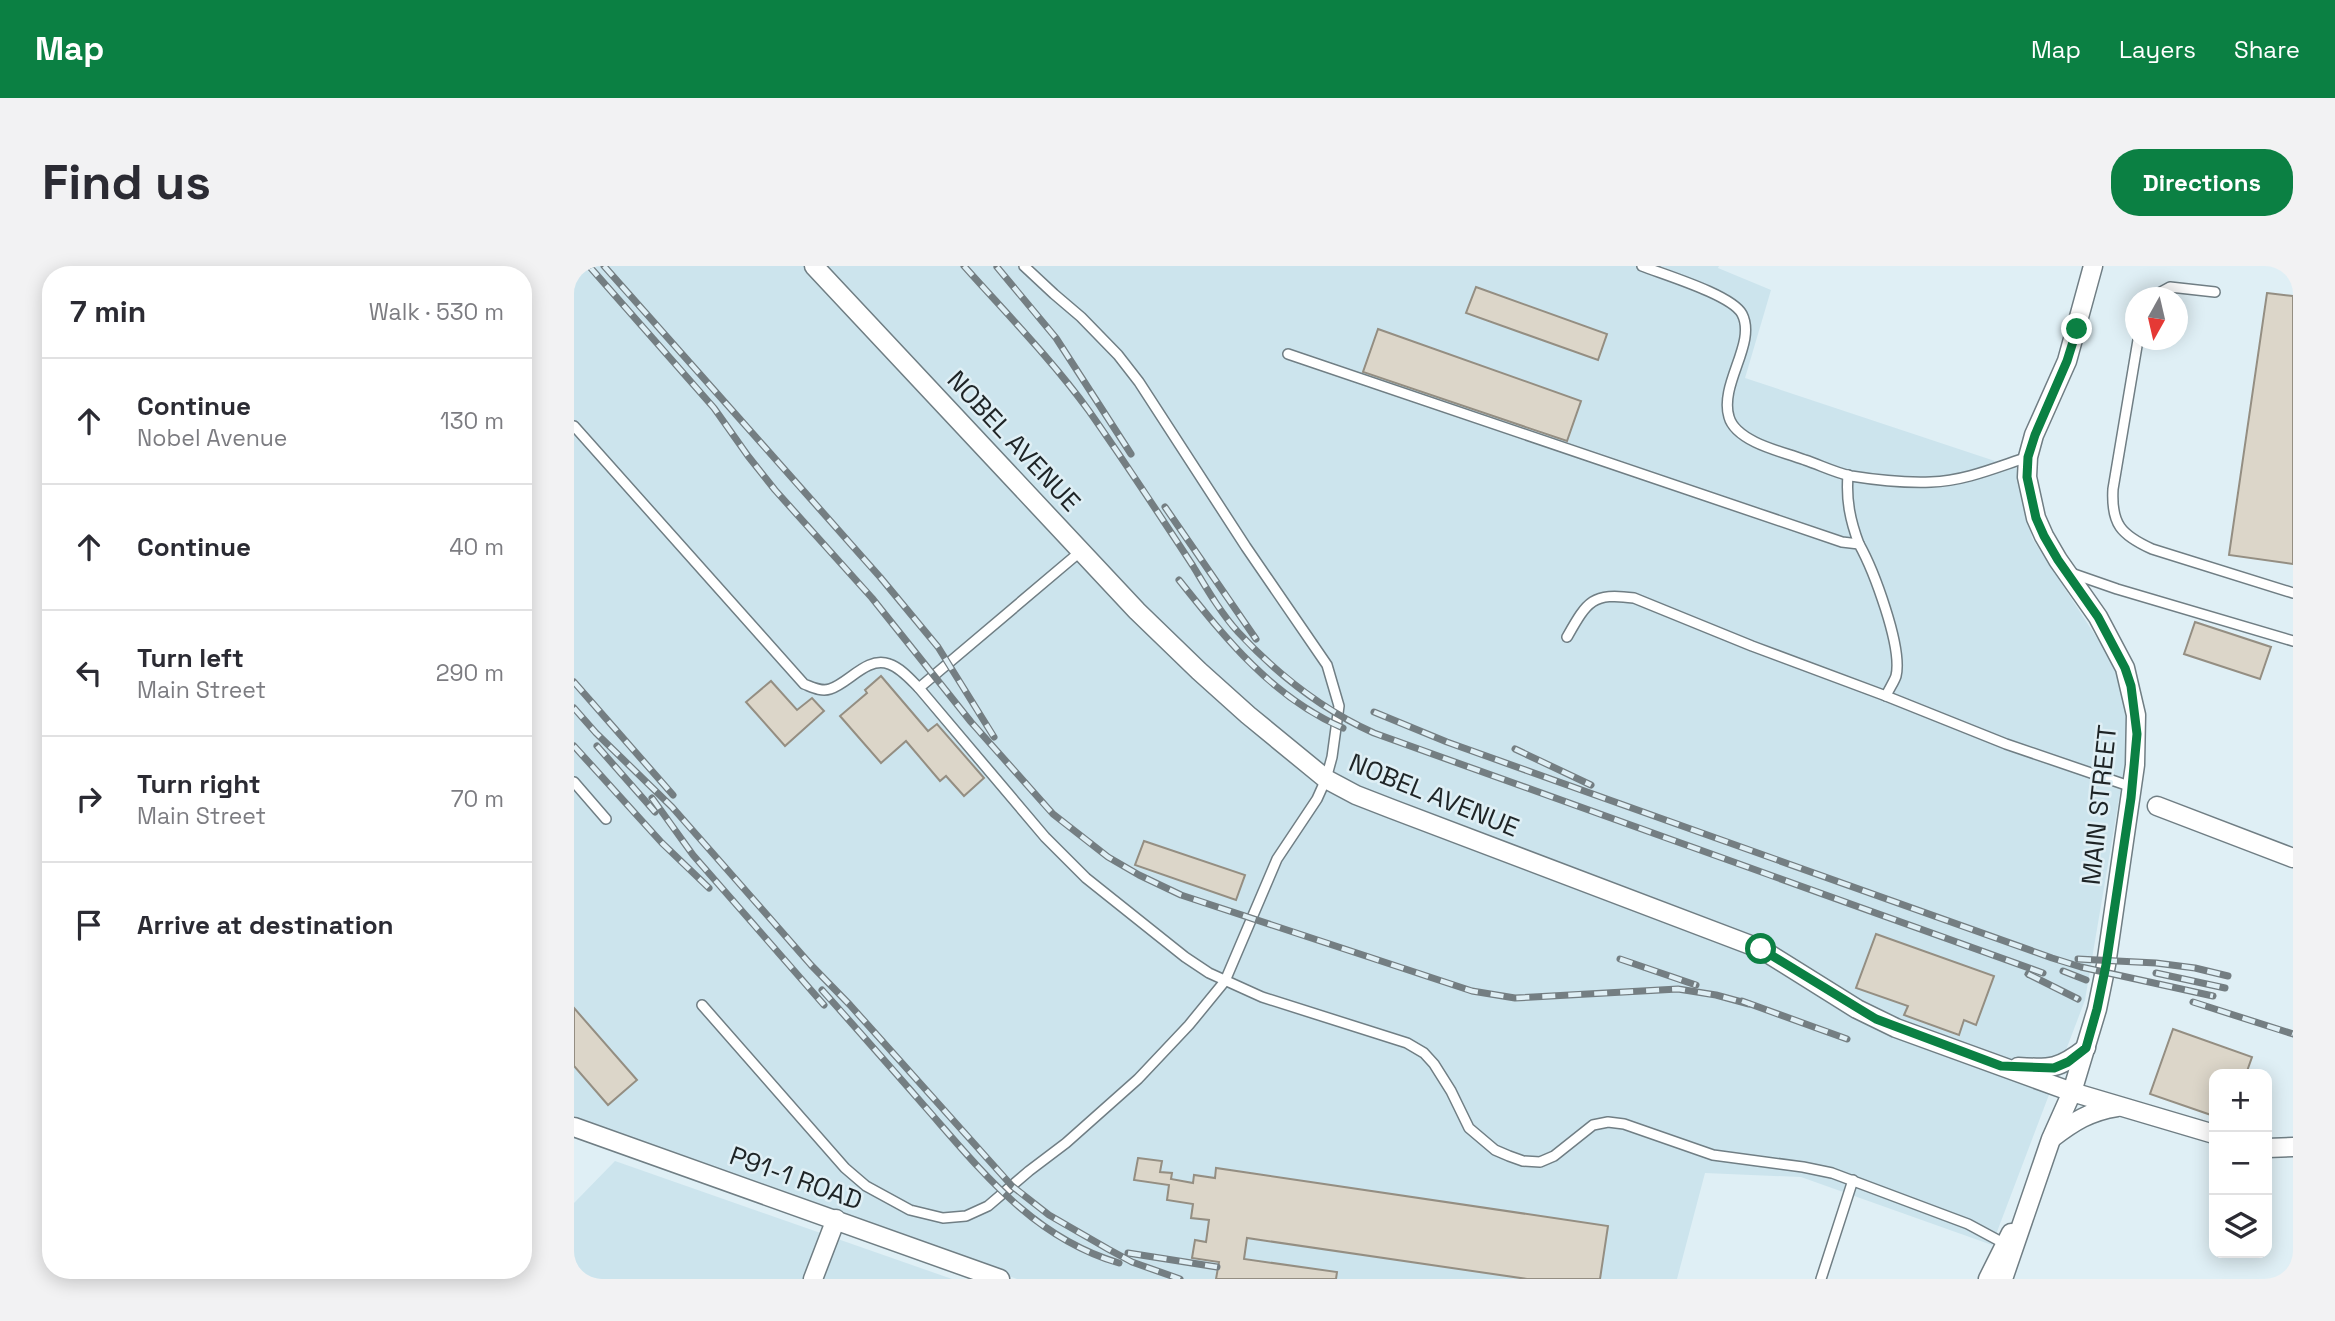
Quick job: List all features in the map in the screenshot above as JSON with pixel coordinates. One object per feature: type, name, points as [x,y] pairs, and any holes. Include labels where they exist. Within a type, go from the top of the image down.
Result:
[{"type":"street","name":"NOBEL AVENUE","points":[[814,266],[1137,611],[1199,671],[1326,779],[1356,795],[1761,949],[1876,1019],[2072,1091],[2209,1133]]},
{"type":"street","name":"MAIN STREET","points":[[1988,1279],[2010,1246],[2072,1091],[2084,1054],[2104,977],[2133,787],[2137,734],[2131,686],[2125,668],[2098,617],[2044,536],[2036,518],[2027,477],[2028,457],[2067,361],[2093,266]]},
{"type":"street","points":[[2157,806],[2293,858]]},
{"type":"street","points":[[2001,1066],[2054,1068],[2084,1054],[2087,1080],[2113,1104],[2083,1116],[2051,1139]]},
{"type":"street","name":"P91-1 ROAD","points":[[574,1127],[1000,1279]]},
{"type":"street","points":[[2272,1148],[2293,1147]]},
{"type":"street","points":[[813,1279],[836,1219]]},
{"type":"street","name":"MAIN STREET","points":[[2003,1279],[2010,1246]]},
{"type":"lane","points":[[702,1005],[845,1168],[866,1186],[910,1210],[943,1218],[966,1216],[988,1206],[1066,1143],[1138,1079],[1189,1026],[1225,981],[1277,859],[1317,799],[1326,779],[1339,706],[1327,665],[1246,547],[1139,382],[1118,355],[1081,317],[1024,266]]},
{"type":"lane","points":[[1642,266],[1712,293],[1732,303],[1741,312],[1746,324],[1745,338],[1728,390],[1726,408],[1730,421],[1738,431],[1755,442],[1848,475],[1929,483],[1958,480],[2028,457]]},
{"type":"lane","points":[[2188,289],[2215,292]]},
{"type":"lane","points":[[2136,350],[2113,489],[2112,508],[2119,528],[2132,540],[2152,549],[2293,593]]},
{"type":"lane","points":[[1288,354],[1842,542],[1858,544]]},
{"type":"lane","points":[[574,426],[804,684],[817,690],[830,689],[866,667],[889,663],[919,688],[1045,836],[1086,877],[1185,957],[1225,981],[1262,997],[1407,1043],[1424,1053],[1443,1076],[1469,1128],[1495,1150],[1523,1161],[1541,1162],[1554,1156],[1593,1125],[1608,1122],[1624,1124],[1713,1155],[1803,1167],[1853,1180],[1968,1224],[2010,1246]]},
{"type":"lane","points":[[1848,475],[1846,497],[1850,521],[1858,544],[1868,560],[1893,641],[1896,675],[1886,696]]},
{"type":"lane","points":[[919,688],[1082,551]]},
{"type":"lane","points":[[2066,571],[2117,589],[2293,641]]},
{"type":"lane","points":[[1567,636],[1584,609],[1597,598],[1614,595],[1634,598],[2006,744],[2133,787]]},
{"type":"lane","points":[[574,782],[606,819]]},
{"type":"lane","points":[[1821,1279],[1853,1180]]},
{"type":"shaded area","points":[[574,266],[1719,266],[1718,268],[1771,290],[1745,378],[2019,469],[2032,538],[2119,672],[2131,728],[2085,1000],[1992,1245],[1801,1177],[1705,1173],[1677,1279],[1017,1279],[574,1116]]},
{"type":"shaded area","points":[[615,1161],[952,1279],[574,1279],[574,1203]]},
{"type":"building","points":[[1476,287],[1607,334],[1598,360],[1466,313]]},
{"type":"building","points":[[2267,293],[2293,296],[2293,564],[2229,555]]},
{"type":"building","points":[[1378,329],[1581,401],[1567,441],[1363,372]]},
{"type":"building","points":[[2195,622],[2271,647],[2260,679],[2184,654]]},
{"type":"building","points":[[881,676],[928,731],[937,724],[984,778],[964,796],[946,776],[940,781],[906,741],[881,763],[840,716],[867,693],[865,690]]},
{"type":"building","points":[[771,681],[797,710],[812,698],[824,711],[785,746],[746,702]]},
{"type":"building","points":[[1144,841],[1245,875],[1236,900],[1135,865]]},
{"type":"building","points":[[1876,934],[1994,976],[1976,1025],[1964,1020],[1959,1035],[1904,1015],[1908,1006],[1856,988]]},
{"type":"building","points":[[574,1008],[637,1080],[608,1105],[574,1066]]},
{"type":"building","points":[[2173,1029],[2252,1057],[2248,1069],[2209,1069],[2209,1114],[2150,1094]]},
{"type":"building","points":[[1138,1158],[1162,1161],[1160,1172],[1172,1173],[1171,1179],[1193,1183],[1194,1175],[1215,1178],[1216,1168],[1608,1226],[1600,1279],[1527,1279],[1247,1238],[1244,1259],[1337,1272],[1336,1279],[1216,1279],[1219,1262],[1192,1258],[1195,1240],[1206,1242],[1209,1220],[1191,1218],[1193,1204],[1167,1200],[1169,1185],[1134,1180]]},
{"type":"railway","points":[[589,266],[714,408],[775,490],[872,598],[971,722],[1053,814],[1108,857],[1181,895],[1472,991],[1515,998],[1678,989],[1749,1004]]},
{"type":"railway","points":[[604,266],[880,577],[938,647],[994,737]]},
{"type":"railway","points":[[964,266],[1075,392],[1231,624],[1268,662],[1319,702],[1374,733],[2043,973]]},
{"type":"railway","points":[[997,267],[1056,338],[1131,454]]},
{"type":"railway","points":[[1165,507],[1256,639]]},
{"type":"railway","points":[[1179,580],[1214,624],[1272,683],[1317,715],[1343,728]]},
{"type":"railway","points":[[574,682],[673,795]]},
{"type":"railway","points":[[574,708],[672,807],[1012,1186],[1049,1215],[1108,1249],[1132,1262],[1180,1279]]},
{"type":"railway","points":[[1374,712],[1447,742],[2052,958],[2213,996]]},
{"type":"railway","points":[[574,746],[662,843],[709,888]]},
{"type":"railway","points":[[597,746],[655,812]]},
{"type":"railway","points":[[1515,749],[1591,785]]},
{"type":"railway","points":[[652,798],[693,855],[824,1005]]},
{"type":"railway","points":[[1620,959],[1696,985]]},
{"type":"railway","points":[[2078,959],[2156,963],[2228,976]]},
{"type":"railway","points":[[2063,971],[2086,980]]},
{"type":"railway","points":[[2156,973],[2225,988]]},
{"type":"railway","points":[[2028,974],[2078,999]]},
{"type":"railway","points":[[822,990],[969,1157],[1012,1201],[1061,1237],[1089,1252],[1119,1263]]},
{"type":"railway","points":[[1742,1001],[1847,1039]]},
{"type":"railway","points":[[2193,1002],[2293,1034]]},
{"type":"railway","points":[[1128,1253],[1217,1267]]},
{"type":"route","points":[[1761,949],[1876,1019],[2001,1066],[2054,1068],[2068,1062],[2086,1048],[2106,965],[2131,798],[2137,734],[2131,686],[2125,668],[2098,617],[2044,536],[2036,518],[2027,477],[2028,457],[2035,435],[2067,361],[2077,329]]}]
